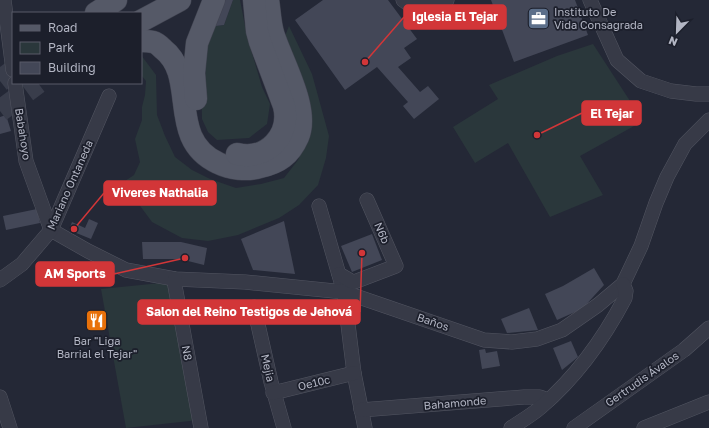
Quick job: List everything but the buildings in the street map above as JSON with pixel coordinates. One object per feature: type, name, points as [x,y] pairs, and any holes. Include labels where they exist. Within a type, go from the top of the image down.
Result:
[{"type":"main road","points":[[98,12],[116,0]]},
{"type":"main road","points":[[142,20],[180,0]]},
{"type":"main road","points":[[214,0],[197,43],[194,61],[198,116],[207,137],[216,145],[227,151],[250,155],[268,149],[276,142],[283,132],[286,115],[258,36],[254,0]]},
{"type":"main road","points":[[142,41],[154,42],[169,53],[176,65],[180,76],[186,119],[191,136],[200,149],[212,160],[224,166],[256,168],[273,164],[282,158],[294,146],[299,134],[301,116],[299,103],[273,34],[268,0]]},
{"type":"street","points":[[4,0],[12,62]]},
{"type":"street","points":[[403,0],[406,3],[415,6],[424,6],[447,0]]},
{"type":"street","points":[[590,0],[617,60],[641,81],[671,91],[709,94]]},
{"type":"street","name":"Babahoyo","points":[[15,84],[26,161],[51,230]]},
{"type":"street","name":"Mariano Ontaneda","points":[[0,280],[22,264],[51,230],[109,96]]},
{"type":"street","name":"Baños","points":[[51,230],[126,270],[175,279],[245,282],[344,292],[484,340],[512,342],[537,339],[562,330],[598,305],[623,284],[641,246],[667,177],[685,144],[709,120]]},
{"type":"street","name":"N6b","points":[[339,274],[354,282],[396,266],[368,200]]},
{"type":"street","points":[[319,206],[344,292],[354,373],[364,428]]},
{"type":"street","name":"N8","points":[[175,279],[201,428]]},
{"type":"street","points":[[511,428],[540,408],[577,370],[606,332],[625,298],[626,291],[623,284]]},
{"type":"street","name":"Mejia","points":[[254,307],[273,393],[284,428]]},
{"type":"street","name":"Gertrudis Ávalos","points":[[574,428],[684,350],[709,328]]},
{"type":"street","name":"Oe10c","points":[[273,393],[354,373]]},
{"type":"street","points":[[0,397],[10,428]]},
{"type":"street","name":"Bahamonde","points":[[361,410],[524,397],[540,397],[548,400]]},
{"type":"street","points":[[644,428],[709,402]]},
{"type":"green space","points":[[233,0],[240,0],[247,36],[262,87],[270,104],[267,124],[249,138],[217,140],[208,132],[202,119],[201,61],[208,27],[224,25]]},
{"type":"green space","points":[[289,26],[312,74],[329,136],[326,158],[318,185],[299,205],[279,218],[238,235],[208,241],[182,238],[152,222],[135,199],[125,181],[134,175],[140,162],[135,139],[142,120],[142,107],[145,95],[146,81],[142,76],[142,56],[156,75],[157,115],[175,157],[192,170],[210,179],[236,188],[284,178],[298,160],[305,143],[285,36]]},
{"type":"green space","points":[[593,44],[643,121],[580,156],[603,195],[550,217],[508,143],[475,163],[453,127],[498,99],[489,85],[557,56]]},
{"type":"green space","points":[[171,282],[199,420],[126,428],[101,289]]},
{"type":"tunnel","points":[[0,81],[12,72]]},
{"type":"tunnel","points":[[0,111],[37,84]]},
{"type":"place","name":"Instituto De Vida Consagrada","points":[[539,18]]},
{"type":"place","name":"Iglesia El Tejar","points":[[365,62]]},
{"type":"place","name":"El Tejar","points":[[537,135]]},
{"type":"place","name":"Viveres Nathalia","points":[[74,229]]},
{"type":"place","name":"Salon del Reino Testigos de Jehová","points":[[362,253]]},
{"type":"place","name":"AM Sports","points":[[185,258]]},
{"type":"place","name":"Bar \"Liga Barrial el Tejar\"","points":[[97,321]]}]
